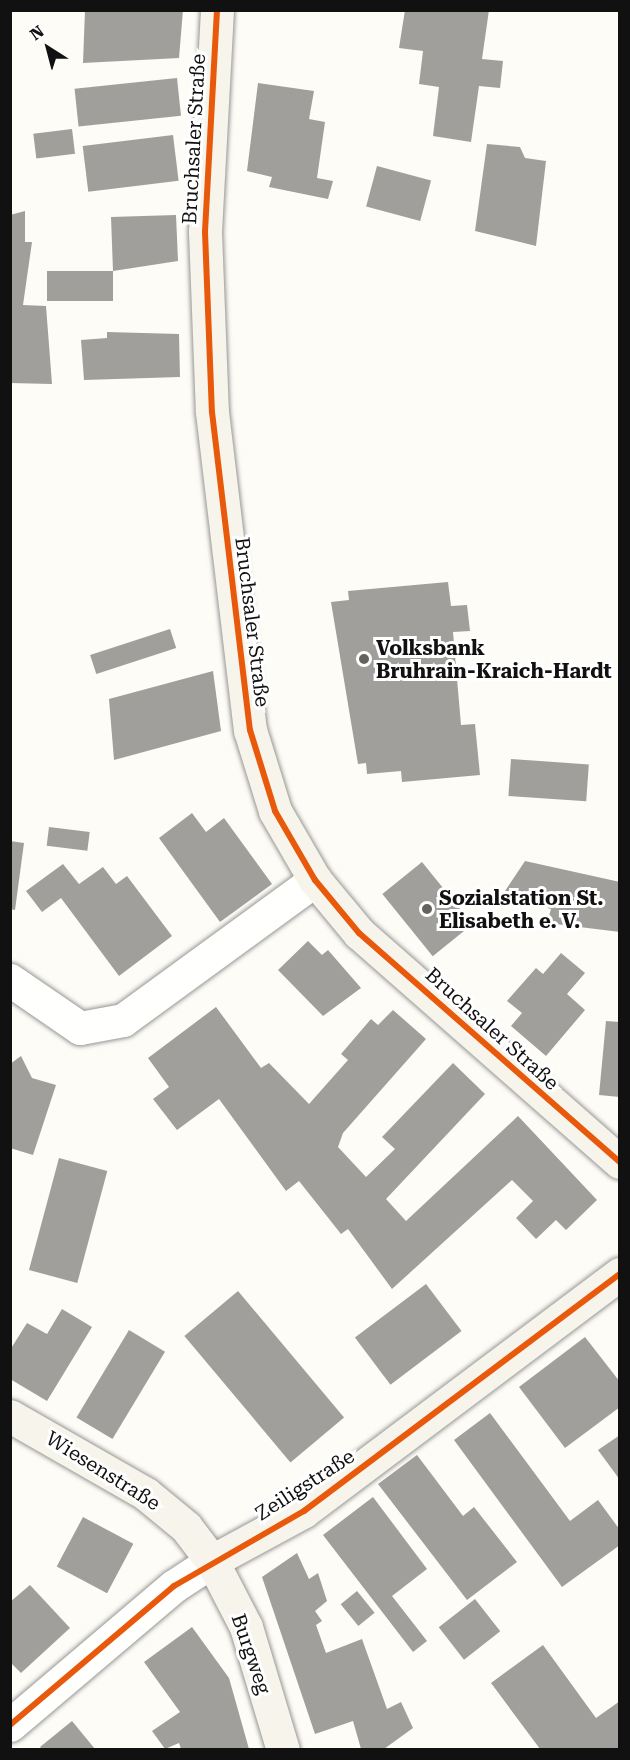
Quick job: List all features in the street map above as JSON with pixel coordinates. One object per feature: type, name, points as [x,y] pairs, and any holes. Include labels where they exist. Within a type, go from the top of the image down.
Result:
[{"type":"street","name":"Bruchsaler Straße","points":[[217,10],[205,232],[212,412],[229,583],[250,730],[275,811],[315,880],[360,933],[620,1162]]},
{"type":"street","points":[[10,980],[80,1028],[123,1020],[315,880]]},
{"type":"street","name":"Zeiligstraße","points":[[10,1725],[174,1586],[212,1561],[304,1511],[620,1274]]},
{"type":"street","name":"Wiesenstraße","points":[[10,1416],[146,1494],[186,1527],[212,1561]]},
{"type":"street","name":"Burgweg","points":[[212,1561],[246,1627],[283,1749]]},
{"type":"building","points":[[85,10],[183,10],[179,58],[83,63]]},
{"type":"building","points":[[405,10],[489,10],[482,59],[503,61],[500,88],[479,86],[471,142],[433,136],[439,87],[419,84],[423,51],[399,48]]},
{"type":"building","points":[[177,78],[181,116],[79,127],[75,89]]},
{"type":"building","points":[[258,83],[314,91],[309,119],[325,122],[317,178],[333,181],[328,199],[269,187],[272,177],[247,171]]},
{"type":"building","points":[[72,129],[75,154],[36,159],[33,134]]},
{"type":"building","points":[[173,135],[179,181],[88,192],[83,146]]},
{"type":"building","points":[[487,144],[520,147],[525,158],[546,161],[536,246],[475,231]]},
{"type":"building","points":[[377,166],[431,180],[420,221],[366,207]]},
{"type":"building","points":[[25,211],[25,242],[32,242],[23,305],[46,306],[52,384],[10,383],[10,215]]},
{"type":"building","points":[[176,215],[178,261],[113,271],[111,217]]},
{"type":"building","points":[[47,271],[113,271],[113,301],[47,301]]},
{"type":"building","points":[[107,332],[179,334],[180,377],[84,380],[81,340],[107,338]]},
{"type":"building","points":[[448,582],[451,606],[467,605],[470,631],[453,632],[461,725],[475,724],[480,775],[402,782],[401,771],[367,774],[366,763],[358,764],[331,602],[349,600],[348,591]]},
{"type":"building","points":[[170,629],[176,648],[96,674],[90,655]]},
{"type":"building","points":[[213,671],[221,731],[114,760],[109,699]]},
{"type":"building","points":[[511,759],[589,764],[586,801],[508,796]]},
{"type":"building","points":[[192,813],[206,832],[224,818],[272,884],[220,922],[159,838]]},
{"type":"building","points":[[49,827],[90,832],[87,851],[47,846]]},
{"type":"building","points":[[10,841],[24,843],[15,910],[10,909]]},
{"type":"building","points":[[525,861],[620,882],[620,932],[547,923],[551,909],[503,894]]},
{"type":"building","name":"Sozialstation St. Elisabeth e. V.","points":[[422,862],[472,924],[433,956],[382,894]]},
{"type":"building","points":[[63,864],[79,884],[103,867],[116,884],[127,876],[172,936],[119,976],[61,898],[42,912],[26,891]]},
{"type":"building","points":[[308,941],[322,955],[328,950],[361,988],[323,1016],[278,970]]},
{"type":"building","points":[[561,953],[585,973],[567,994],[585,1010],[546,1056],[511,1026],[522,1013],[507,1001],[536,968],[543,974]]},
{"type":"building","points":[[216,1007],[261,1068],[269,1063],[309,1104],[348,1060],[341,1054],[371,1019],[378,1025],[393,1010],[426,1039],[343,1133],[338,1147],[366,1177],[395,1149],[382,1137],[453,1063],[485,1094],[386,1199],[406,1221],[518,1116],[597,1200],[566,1230],[556,1220],[536,1239],[516,1218],[533,1201],[512,1180],[392,1289],[348,1229],[341,1234],[299,1181],[286,1191],[219,1099],[177,1130],[153,1099],[169,1087],[148,1058]]},
{"type":"building","points":[[606,1021],[620,1022],[620,1097],[599,1095]]},
{"type":"building","points":[[21,1056],[32,1078],[56,1085],[33,1155],[10,1148],[10,1064]]},
{"type":"building","points":[[59,1158],[107,1171],[77,1283],[29,1270]]},
{"type":"building","points":[[426,1284],[462,1331],[390,1385],[355,1338]]},
{"type":"building","points":[[238,1291],[344,1417],[290,1462],[184,1336]]},
{"type":"building","points":[[62,1309],[92,1327],[47,1401],[10,1379],[10,1350],[27,1323],[47,1334]]},
{"type":"building","points":[[129,1330],[165,1352],[112,1439],[76,1417]]},
{"type":"building","points":[[585,1337],[620,1382],[620,1407],[565,1448],[519,1387]]},
{"type":"building","points":[[490,1413],[570,1521],[598,1500],[620,1530],[620,1545],[562,1587],[454,1440]]},
{"type":"building","points":[[620,1435],[620,1480],[598,1450]]},
{"type":"building","points":[[417,1455],[463,1516],[474,1507],[517,1562],[467,1600],[378,1484]]},
{"type":"building","points":[[373,1497],[427,1569],[392,1596],[427,1641],[413,1652],[323,1535]]},
{"type":"building","points":[[83,1517],[133,1544],[107,1593],[57,1566]]},
{"type":"building","points":[[297,1553],[309,1579],[318,1573],[327,1601],[315,1611],[322,1621],[316,1625],[326,1653],[362,1639],[387,1709],[401,1702],[413,1728],[384,1749],[361,1749],[353,1721],[315,1734],[262,1577]]},
{"type":"building","points":[[30,1585],[70,1628],[21,1673],[10,1662],[10,1602]]},
{"type":"building","points":[[357,1591],[375,1613],[358,1626],[341,1604]]},
{"type":"building","points":[[475,1599],[500,1631],[464,1660],[439,1627]]},
{"type":"building","points":[[192,1627],[229,1678],[249,1749],[181,1749],[179,1743],[165,1749],[152,1731],[180,1712],[144,1662]]},
{"type":"building","points":[[543,1645],[596,1718],[620,1701],[620,1749],[540,1749],[491,1683]]},
{"type":"building","points":[[72,1721],[95,1749],[42,1749],[40,1747]]},
{"type":"cycle path","points":[[217,10],[205,232],[212,412],[250,730],[275,811],[315,880],[359,933],[620,1162]]},
{"type":"cycle path","points":[[10,1725],[174,1586],[304,1511],[620,1274]]},
{"type":"place","name":"Volksbank Bruhrain-Kraich-Hardt","points":[[364,659]]},
{"type":"place","name":"Sozialstation St. Elisabeth e. V.","points":[[427,909]]}]
